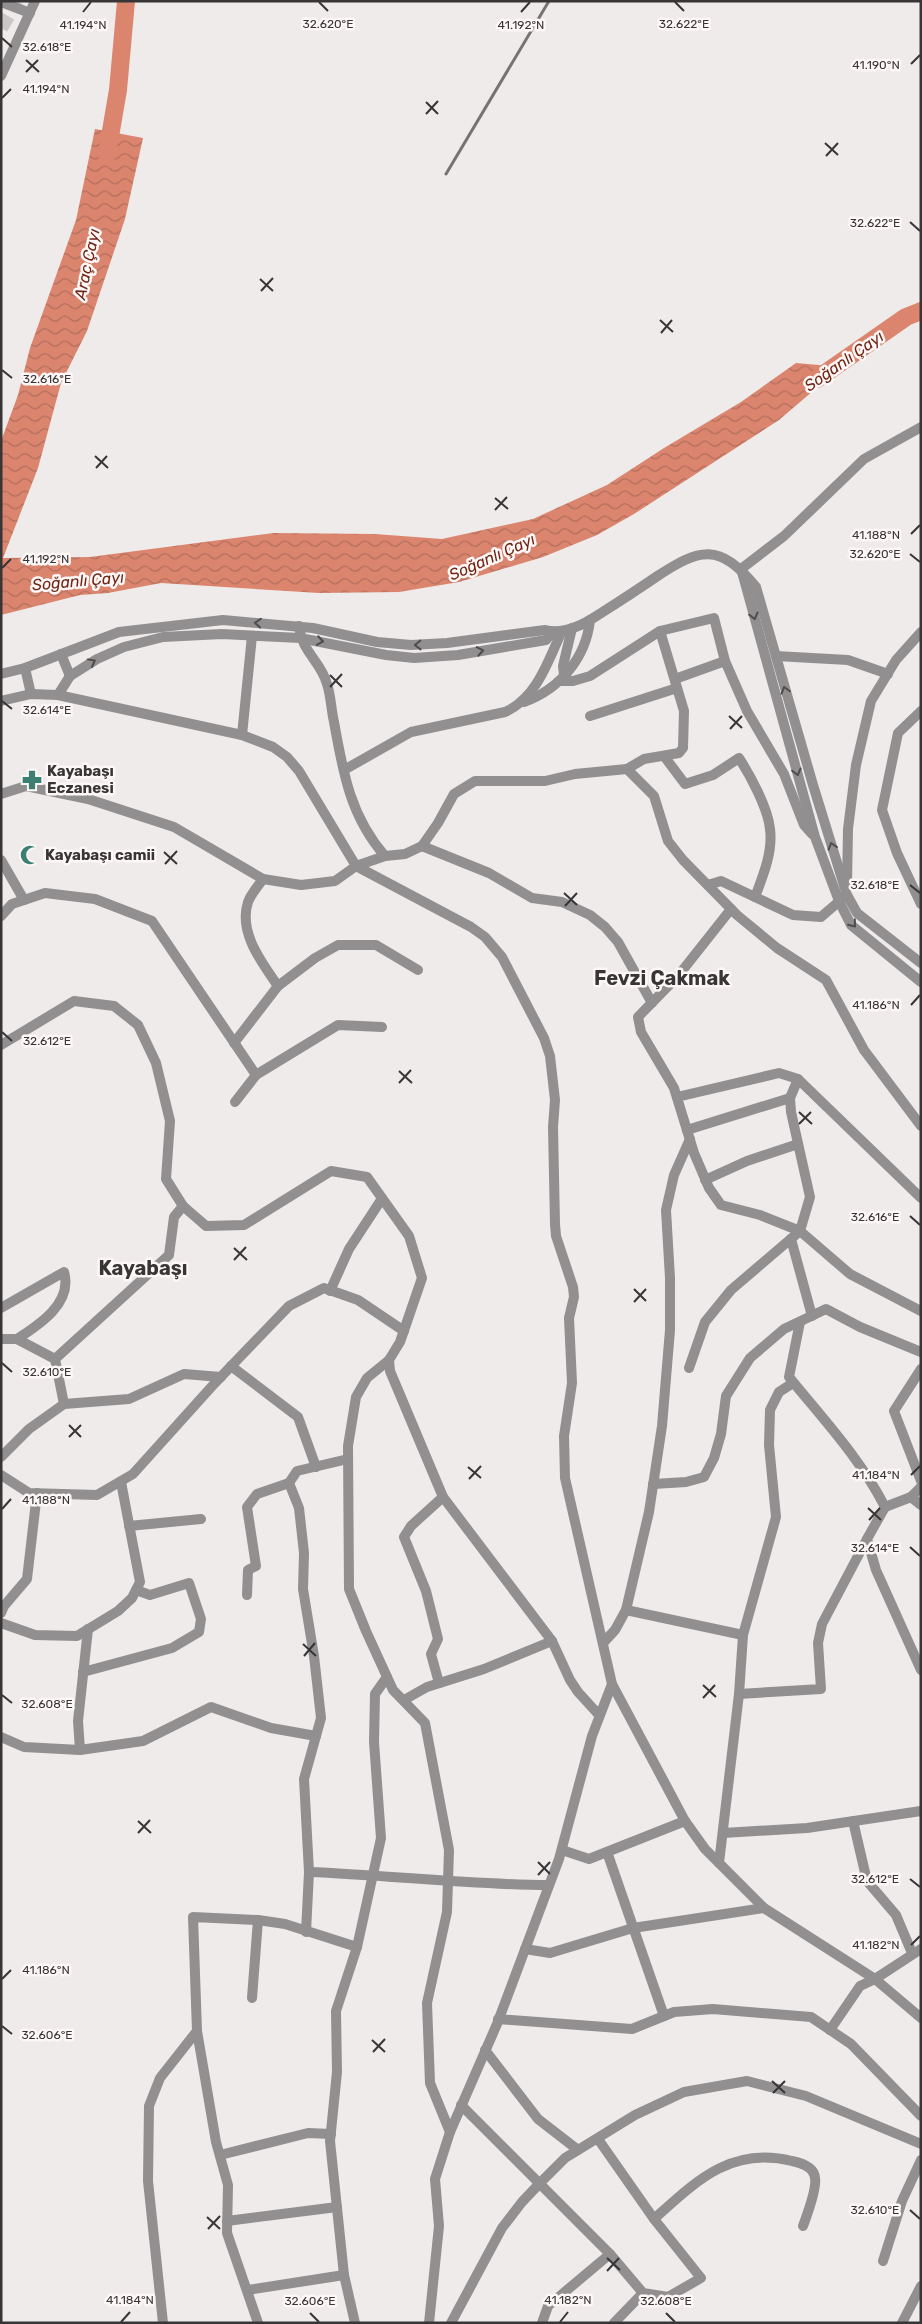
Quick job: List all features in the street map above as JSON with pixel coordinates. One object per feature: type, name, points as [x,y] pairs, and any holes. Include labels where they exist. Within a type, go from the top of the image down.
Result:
[{"type":"street","points":[[1,76],[36,1]]},
{"type":"street","points":[[1,2],[30,13]]},
{"type":"street","points":[[741,569],[784,536],[864,459],[921,427]]},
{"type":"street","points":[[58,695],[70,676],[111,652],[150,640],[222,634],[300,638],[386,655],[429,658],[546,640],[562,631],[590,620],[690,556],[710,554],[721,556],[741,569],[756,586],[851,925],[921,982]]},
{"type":"street","points":[[741,569],[815,837],[843,898],[857,913],[921,963]]},
{"type":"street","points":[[562,678],[573,681],[590,676],[660,631],[714,618],[725,661],[747,710],[784,774],[804,825],[815,837]]},
{"type":"street","points":[[1,674],[25,668],[119,632],[223,620],[300,626],[377,642],[411,645],[447,643],[545,630],[562,631]]},
{"type":"street","points":[[344,770],[411,732],[504,712],[522,702],[540,696],[574,666],[583,650],[590,620]]},
{"type":"street","points":[[300,626],[300,638],[327,683],[347,788],[368,837],[385,856]]},
{"type":"street","points":[[562,631],[562,678]]},
{"type":"street","points":[[522,702],[538,682],[562,631]]},
{"type":"street","points":[[1,794],[26,786],[88,799],[174,827],[263,879],[301,885],[335,881],[356,866],[385,856],[405,854],[422,846],[438,823],[454,794],[475,781],[545,781],[575,774],[627,769],[644,759],[679,753],[682,748],[684,711],[660,631]]},
{"type":"street","points":[[708,885],[721,881],[793,915],[821,917],[843,898],[848,829],[856,764],[871,701],[896,660],[921,632]]},
{"type":"street","points":[[242,735],[252,636]]},
{"type":"street","points":[[61,654],[70,676]]},
{"type":"street","points":[[776,656],[848,660],[888,674]]},
{"type":"street","points":[[590,716],[676,684],[725,661]]},
{"type":"street","points":[[25,668],[32,694]]},
{"type":"street","points":[[1,701],[32,694],[58,695],[242,735],[273,747],[287,757],[299,771],[356,866],[485,936],[502,958],[544,1038],[554,1077],[556,1236],[573,1286],[574,1297],[568,1318],[572,1383],[564,1436],[565,1478],[612,1684],[685,1820],[705,1848],[764,1908],[875,1979],[921,2018]]},
{"type":"street","points":[[921,711],[898,733],[882,810],[897,853],[921,904]]},
{"type":"street","points":[[664,756],[685,784],[713,775],[739,758],[753,780],[770,829],[766,867],[755,897]]},
{"type":"street","points":[[627,769],[654,796],[668,841],[674,849],[731,909],[777,948],[826,980],[864,1050],[921,1126]]},
{"type":"street","points":[[422,846],[489,873],[532,898],[562,902],[590,915],[605,927],[618,942],[652,1002]]},
{"type":"street","points":[[1,860],[24,900]]},
{"type":"street","points":[[263,879],[248,902],[246,926],[256,955],[278,986]]},
{"type":"street","points":[[1,916],[12,904],[45,893],[95,899],[152,922],[256,1075]]},
{"type":"street","points":[[731,909],[678,976],[638,1017],[641,1032],[674,1088],[705,1180],[721,1205],[760,1215],[800,1231],[850,1274],[921,1311]]},
{"type":"street","points":[[234,1043],[278,986],[315,958],[338,945],[376,945],[418,970]]},
{"type":"street","points":[[1,1045],[74,1002],[114,1006],[138,1025],[156,1063],[170,1121],[166,1179],[183,1206],[206,1226],[244,1225],[331,1171],[367,1177],[409,1236],[422,1278],[400,1342],[389,1360],[367,1378],[356,1397],[348,1446],[349,1589],[366,1631],[394,1690],[425,1722],[449,1850],[447,1912],[427,2003],[430,2083],[450,2132]]},
{"type":"street","points":[[235,1102],[256,1075],[338,1024],[382,1027]]},
{"type":"street","points":[[677,1097],[780,1073],[798,1079],[921,1198]]},
{"type":"street","points":[[689,1368],[705,1322],[731,1290],[800,1231],[810,1197],[790,1098],[798,1079]]},
{"type":"street","points":[[688,1134],[790,1098]]},
{"type":"street","points":[[602,1643],[615,1630],[626,1610],[649,1512],[662,1426],[670,1330],[670,1278],[666,1210],[674,1175],[688,1134]]},
{"type":"street","points":[[705,1180],[747,1161],[798,1144]]},
{"type":"street","points":[[330,1290],[349,1249],[382,1200]]},
{"type":"street","points":[[55,1359],[169,1255],[174,1217],[183,1206]]},
{"type":"street","points":[[791,1238],[812,1316]]},
{"type":"street","points":[[1,1308],[64,1272],[66,1286],[57,1305],[41,1324],[17,1339]]},
{"type":"street","points":[[1,1475],[29,1493],[98,1495],[121,1482],[133,1474],[220,1377],[289,1306],[324,1288],[358,1300],[404,1331]]},
{"type":"street","points":[[653,1484],[686,1482],[704,1477],[714,1458],[721,1434],[726,1396],[750,1358],[784,1330],[812,1316],[826,1310],[860,1327],[921,1352]]},
{"type":"street","points":[[800,1322],[789,1377],[850,1451],[874,1485],[885,1507]]},
{"type":"street","points":[[1,1339],[17,1339],[55,1359]]},
{"type":"street","points":[[55,1359],[64,1404]]},
{"type":"street","points":[[389,1360],[390,1372],[443,1497],[552,1640],[570,1680],[599,1715]]},
{"type":"street","points":[[231,1366],[298,1417],[316,1467]]},
{"type":"street","points":[[921,1369],[894,1411],[921,1480]]},
{"type":"street","points":[[1,1457],[29,1429],[64,1404],[129,1399],[184,1374],[220,1377]]},
{"type":"street","points":[[719,1862],[744,1635],[776,1517],[770,1445],[770,1410],[779,1392],[794,1383]]},
{"type":"street","points":[[247,1594],[248,1570],[256,1566],[247,1507],[257,1494],[289,1483],[297,1471],[348,1459]]},
{"type":"street","points":[[1,1623],[35,1635],[77,1636],[118,1612],[132,1598],[140,1582],[121,1482]]},
{"type":"street","points":[[289,1483],[298,1508],[304,1553],[303,1588],[314,1656],[321,1718],[304,1779],[309,1872],[306,1932]]},
{"type":"street","points":[[739,1694],[821,1689],[818,1643],[822,1624],[885,1507],[911,1497],[921,1487]]},
{"type":"street","points":[[1,1613],[4,1606],[27,1579],[37,1493]]},
{"type":"street","points":[[439,1684],[431,1654],[438,1638],[426,1591],[404,1536],[411,1526],[443,1497]]},
{"type":"street","points":[[911,1497],[921,1505]]},
{"type":"street","points":[[129,1526],[201,1519]]},
{"type":"street","points":[[867,1539],[876,1570],[921,1670]]},
{"type":"street","points":[[83,1672],[172,1648],[199,1632],[201,1619],[189,1583],[150,1595],[136,1590]]},
{"type":"street","points":[[626,1610],[744,1635]]},
{"type":"street","points":[[80,1750],[78,1721],[88,1629]]},
{"type":"street","points":[[404,1700],[439,1684],[552,1640]]},
{"type":"street","points":[[355,2323],[344,2275],[331,2134],[337,2072],[336,2011],[357,1947],[381,1838],[374,1742],[375,1694],[387,1677]]},
{"type":"street","points":[[429,2323],[439,2226],[435,2179],[450,2132],[498,2019],[562,1850],[586,1754],[612,1684]]},
{"type":"street","points":[[1,1737],[24,1747],[80,1750],[143,1741],[211,1707],[271,1728],[316,1736]]},
{"type":"street","points":[[723,1833],[807,1828],[921,1811]]},
{"type":"street","points":[[562,1850],[589,1859],[685,1820]]},
{"type":"street","points":[[830,2030],[860,1986],[875,1979],[917,1951],[896,1915],[867,1880],[853,1821]]},
{"type":"street","points":[[607,1852],[664,2016]]},
{"type":"street","points":[[309,1872],[373,1874],[448,1882],[549,1885]]},
{"type":"street","points":[[525,1949],[550,1953],[633,1928],[764,1908]]},
{"type":"street","points":[[258,2323],[227,2233],[228,2185],[220,2155],[197,2031],[193,1917],[258,1920],[285,1924],[357,1947]]},
{"type":"street","points":[[252,1998],[258,1920]]},
{"type":"street","points":[[498,2019],[632,2028],[674,2012],[713,2009],[811,2017],[851,2044],[921,2116]]},
{"type":"street","points":[[163,2323],[148,2181],[148,2106],[160,2078],[197,2031]]},
{"type":"street","points":[[485,2050],[538,2119],[578,2150]]},
{"type":"street","points":[[451,2323],[502,2228],[540,2183],[566,2158],[578,2150],[635,2115],[684,2092],[747,2081],[806,2096],[921,2144]]},
{"type":"street","points":[[461,2105],[610,2254],[643,2293],[668,2297],[701,2278],[654,2219],[605,2152],[598,2138]]},
{"type":"street","points":[[220,2155],[308,2133],[331,2134]]},
{"type":"street","points":[[654,2219],[686,2189],[714,2170],[746,2159],[771,2157],[796,2161],[809,2168],[814,2174],[816,2182],[803,2226]]},
{"type":"street","points":[[883,2261],[902,2201],[921,2160]]},
{"type":"street","points":[[227,2221],[337,2207]]},
{"type":"street","points":[[542,2323],[548,2306],[610,2254]]},
{"type":"street","points":[[248,2290],[344,2275]]},
{"type":"street","points":[[902,2323],[921,2286]]},
{"type":"street","points":[[614,2323],[643,2293]]},
{"type":"water","points":[[95,129],[143,138],[125,219],[87,331],[61,383],[38,468],[3,558],[90,557],[274,533],[375,534],[442,539],[533,519],[607,485],[741,402],[796,363],[841,367],[779,420],[634,514],[597,535],[543,557],[459,582],[399,592],[319,593],[161,583],[108,593],[80,595],[1,615],[1,441],[18,395],[30,348],[76,220]]},
{"type":"waterway","name":"Araç Çayı","points":[[107,154],[118,90],[126,1]]},
{"type":"waterway","name":"Soğanlı Çayı","points":[[817,379],[906,317],[921,311]]},
{"type":"tunnel","points":[[1,28],[17,1]]},
{"type":"railway","points":[[446,174],[549,1]]},
{"type":"place","name":"Kayabaşı Eczanesi","points":[[32,780]]},
{"type":"place","name":"Kayabaşı camii","points":[[30,855]]},
{"type":"district","name":"Fevzi Çakmak","points":[[662,978]]},
{"type":"district","name":"Kayabaşı","points":[[143,1268]]}]
